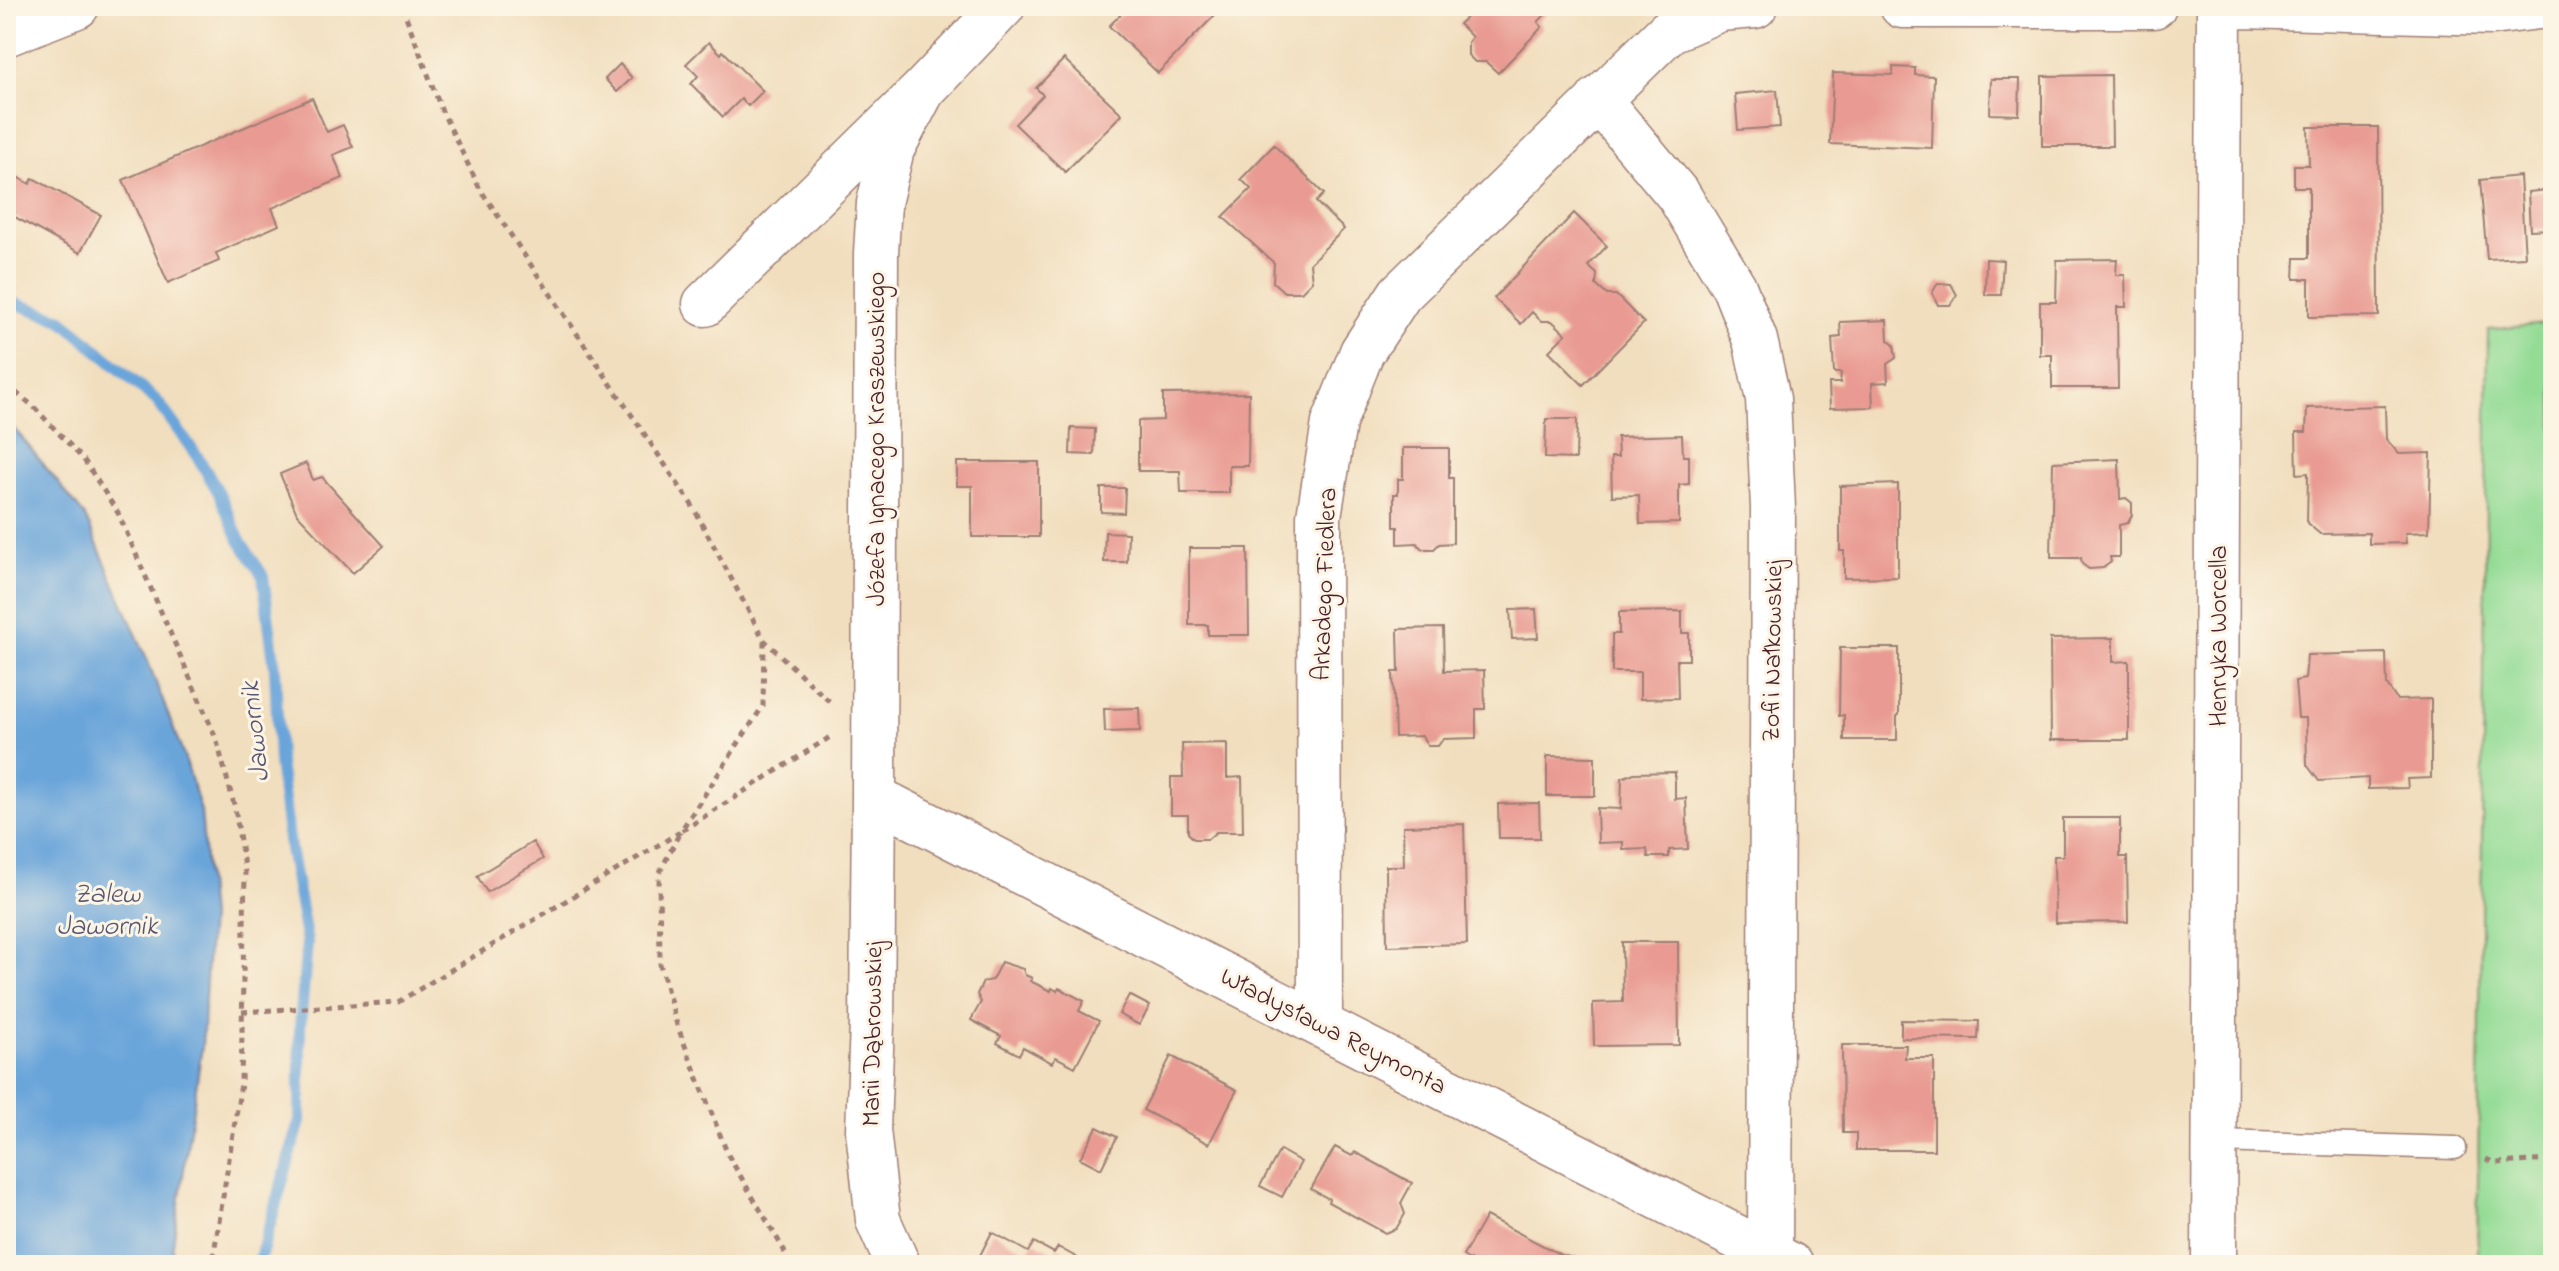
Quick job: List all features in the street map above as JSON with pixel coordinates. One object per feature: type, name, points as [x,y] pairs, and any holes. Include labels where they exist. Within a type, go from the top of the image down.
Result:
[{"type":"street","points":[[6,34],[77,6]]},
{"type":"street","name":"Józefa Ignacego Kraszewskiego","points":[[705,304],[923,90],[1003,6]]},
{"type":"street","name":"Arkadego Fiedlera","points":[[1320,1023],[1319,516],[1334,423],[1362,352],[1400,294],[1669,31],[1720,9],[1755,6]]},
{"type":"street","points":[[1902,6],[2154,6]]},
{"type":"street","name":"Henryka Worcella","points":[[2214,1265],[2219,6]]},
{"type":"street","points":[[2240,6],[2492,13],[2546,6]]},
{"type":"street","name":"Józefa Ignacego Kraszewskiego","points":[[874,797],[864,731],[879,203],[892,149],[923,90]]},
{"type":"street","name":"Zofii Nałkowskiej","points":[[1598,99],[1679,196],[1734,287],[1755,340],[1768,399],[1773,508],[1780,1259]]},
{"type":"street","name":"Władysława Reymonta","points":[[874,797],[1780,1259]]},
{"type":"street","name":"Marii Dąbrowskiej","points":[[874,797],[868,1130],[878,1220],[898,1265]]},
{"type":"lane","points":[[2216,1141],[2455,1148]]},
{"type":"path","points":[[242,1012],[398,1002],[680,832],[864,731],[764,640],[692,505],[480,189],[442,111],[402,6]]},
{"type":"path","points":[[6,385],[32,405],[84,460],[118,513],[216,738],[235,808],[245,873],[241,1084],[212,1265]]},
{"type":"path","points":[[764,640],[763,706],[680,832],[659,874],[660,964],[677,1025],[728,1155],[784,1250],[787,1265]]},
{"type":"path","points":[[2455,1148],[2495,1163],[2553,1160]]},
{"type":"green space","points":[[2553,323],[2553,1265],[2477,1265],[2488,330]]},
{"type":"water","name":"Zalew Jawornik","points":[[6,418],[85,516],[147,659],[201,811],[210,917],[202,1047],[170,1265],[6,1265]]},
{"type":"building","points":[[1129,6],[1208,6],[1216,14],[1158,73],[1109,26]]},
{"type":"building","points":[[1478,6],[1552,8],[1538,22],[1542,27],[1498,73],[1486,62],[1475,62],[1468,55],[1468,42],[1472,37],[1459,24]]},
{"type":"building","points":[[709,42],[721,54],[723,51],[763,91],[748,106],[741,99],[723,117],[691,84],[698,76],[686,64]]},
{"type":"building","points":[[1064,59],[1122,114],[1065,172],[1015,124],[1043,95],[1036,88]]},
{"type":"building","points":[[620,64],[632,78],[617,92],[605,79]]},
{"type":"building","points":[[1893,67],[1915,68],[1915,75],[1934,76],[1932,148],[1830,144],[1833,73],[1893,75]]},
{"type":"building","points":[[2111,75],[2112,146],[2042,146],[2042,76]]},
{"type":"building","points":[[1991,79],[2020,79],[2019,115],[1990,114]]},
{"type":"building","points":[[1777,90],[1780,127],[1738,130],[1735,94]]},
{"type":"building","points":[[312,98],[327,132],[343,125],[353,147],[333,155],[343,178],[272,208],[279,225],[216,253],[219,261],[168,283],[123,180]]},
{"type":"building","points":[[2308,127],[2378,127],[2379,316],[2309,317],[2309,279],[2294,279],[2295,258],[2309,258],[2309,187],[2294,187],[2294,165],[2309,165]]},
{"type":"building","points":[[1274,145],[1324,194],[1316,202],[1344,229],[1310,263],[1312,281],[1301,292],[1284,292],[1273,282],[1274,263],[1223,217],[1251,189],[1241,179]]},
{"type":"building","points":[[15,176],[30,184],[33,178],[101,215],[80,253],[13,216],[15,212],[6,207],[6,193]]},
{"type":"building","points":[[2520,176],[2525,257],[2487,259],[2480,180]]},
{"type":"building","points":[[2549,190],[2550,229],[2530,230],[2528,192]]},
{"type":"building","points":[[1574,213],[1607,246],[1588,266],[1597,274],[1596,285],[1607,295],[1616,295],[1644,323],[1583,385],[1549,351],[1566,334],[1552,321],[1541,321],[1532,312],[1521,324],[1494,298]]},
{"type":"building","points":[[1986,259],[2003,260],[2001,295],[1985,295]]},
{"type":"building","points":[[2117,259],[2116,275],[2125,275],[2126,307],[2117,307],[2118,388],[2052,388],[2052,355],[2040,355],[2040,302],[2056,302],[2057,260]]},
{"type":"building","points":[[1938,283],[1951,284],[1957,295],[1950,305],[1938,305],[1932,293]]},
{"type":"building","points":[[1887,320],[1888,340],[1894,345],[1896,358],[1887,364],[1888,382],[1872,383],[1873,407],[1830,408],[1829,383],[1840,383],[1841,373],[1834,373],[1832,338],[1841,337],[1840,322]]},
{"type":"building","points":[[1249,393],[1248,466],[1229,466],[1229,493],[1181,493],[1180,471],[1138,471],[1138,421],[1163,420],[1163,394]]},
{"type":"building","points":[[2385,406],[2386,439],[2399,454],[2431,453],[2429,532],[2405,533],[2406,543],[2369,544],[2369,533],[2320,534],[2307,523],[2308,473],[2297,474],[2296,432],[2306,432],[2307,408]]},
{"type":"building","points":[[1546,419],[1577,419],[1576,459],[1545,458]]},
{"type":"building","points":[[1071,428],[1095,429],[1094,455],[1070,454]]},
{"type":"building","points":[[1682,435],[1683,456],[1689,456],[1689,484],[1679,485],[1679,523],[1640,524],[1639,495],[1612,496],[1611,457],[1618,457],[1617,437]]},
{"type":"building","points":[[1403,448],[1449,448],[1449,478],[1453,478],[1453,543],[1439,544],[1434,549],[1422,549],[1417,543],[1398,544],[1398,527],[1394,527],[1394,494],[1398,494],[1398,479],[1403,479]]},
{"type":"building","points":[[2119,459],[2120,499],[2126,498],[2132,503],[2132,515],[2128,523],[2119,525],[2119,557],[2110,557],[2111,562],[2103,568],[2089,569],[2082,564],[2081,558],[2051,558],[2053,462]]},
{"type":"building","points":[[957,462],[1039,462],[1039,537],[972,537],[972,486],[957,486]]},
{"type":"building","points":[[306,463],[313,480],[322,477],[384,546],[353,573],[297,514],[280,474]]},
{"type":"building","points":[[1898,484],[1898,577],[1844,578],[1844,551],[1840,551],[1840,486]]},
{"type":"building","points":[[1101,488],[1125,488],[1124,513],[1101,512]]},
{"type":"building","points":[[1105,532],[1128,533],[1127,562],[1104,562]]},
{"type":"building","points":[[1189,548],[1248,548],[1249,635],[1208,635],[1208,625],[1189,625]]},
{"type":"building","points":[[1536,609],[1538,638],[1512,639],[1510,610]]},
{"type":"building","points":[[1682,611],[1682,633],[1689,633],[1689,660],[1677,660],[1678,698],[1640,699],[1640,672],[1612,672],[1612,634],[1619,634],[1619,612]]},
{"type":"building","points":[[1443,628],[1444,671],[1484,670],[1485,709],[1476,709],[1476,738],[1443,739],[1438,746],[1428,746],[1422,736],[1395,737],[1393,672],[1399,672],[1398,629]]},
{"type":"building","points":[[2113,638],[2113,662],[2129,661],[2129,740],[2051,740],[2050,639]]},
{"type":"building","points":[[1840,648],[1899,648],[1897,740],[1844,740],[1844,715],[1839,716]]},
{"type":"building","points":[[2386,653],[2387,685],[2397,700],[2431,699],[2431,778],[2407,779],[2408,788],[2368,789],[2368,778],[2319,781],[2307,765],[2306,718],[2298,718],[2295,681],[2305,679],[2307,655]]},
{"type":"building","points":[[1139,708],[1140,731],[1105,732],[1104,709]]},
{"type":"building","points":[[1227,743],[1227,778],[1242,777],[1243,832],[1216,832],[1208,839],[1194,839],[1188,833],[1188,815],[1171,815],[1171,777],[1183,777],[1182,744]]},
{"type":"building","points":[[1547,756],[1595,757],[1595,796],[1547,796]]},
{"type":"building","points":[[1675,772],[1675,799],[1686,798],[1688,849],[1669,850],[1669,857],[1648,857],[1647,849],[1623,850],[1623,842],[1598,843],[1597,808],[1621,809],[1622,778],[1634,773]]},
{"type":"building","points":[[1539,803],[1540,838],[1499,838],[1498,804]]},
{"type":"building","points":[[2063,818],[2120,818],[2120,857],[2127,857],[2128,922],[2055,923],[2054,856],[2063,856]]},
{"type":"building","points":[[1464,824],[1467,944],[1387,946],[1386,866],[1404,866],[1403,826]]},
{"type":"building","points":[[533,842],[543,859],[487,892],[477,876]]},
{"type":"building","points":[[1622,942],[1678,942],[1679,1045],[1594,1046],[1593,1003],[1623,1002]]},
{"type":"building","points":[[1001,962],[1023,969],[1025,975],[1032,978],[1030,981],[1051,991],[1052,988],[1057,991],[1059,988],[1084,1001],[1079,1011],[1099,1021],[1075,1067],[1056,1057],[1052,1063],[1023,1047],[1019,1055],[997,1043],[1001,1036],[971,1020],[981,1002],[977,994],[983,982],[992,980]]},
{"type":"building","points":[[1129,995],[1150,1006],[1139,1025],[1119,1014]]},
{"type":"building","points":[[1901,1020],[1979,1021],[1978,1039],[1901,1038]]},
{"type":"building","points":[[1842,1045],[1906,1045],[1905,1058],[1934,1058],[1934,1150],[1856,1150],[1856,1133],[1843,1133]]},
{"type":"building","points":[[1171,1056],[1237,1090],[1209,1144],[1143,1110]]},
{"type":"building","points":[[1097,1127],[1117,1137],[1101,1169],[1080,1158]]},
{"type":"building","points":[[1335,1147],[1352,1156],[1355,1152],[1412,1183],[1401,1203],[1405,1214],[1396,1229],[1385,1233],[1328,1202],[1329,1199],[1311,1189]]},
{"type":"building","points":[[1280,1150],[1301,1162],[1282,1197],[1260,1186]]},
{"type":"building","points":[[1486,1216],[1561,1255],[1574,1258],[1576,1265],[1478,1265],[1463,1256]]},
{"type":"building","points":[[992,1232],[1028,1252],[1034,1242],[1054,1253],[1058,1247],[1090,1265],[975,1265]]},
{"type":"waterway","name":"Jawornik","points":[[6,300],[61,319],[157,401],[197,456],[219,493],[239,539],[263,576],[275,668],[279,762],[307,943],[300,1027],[300,1121],[258,1265]]}]
